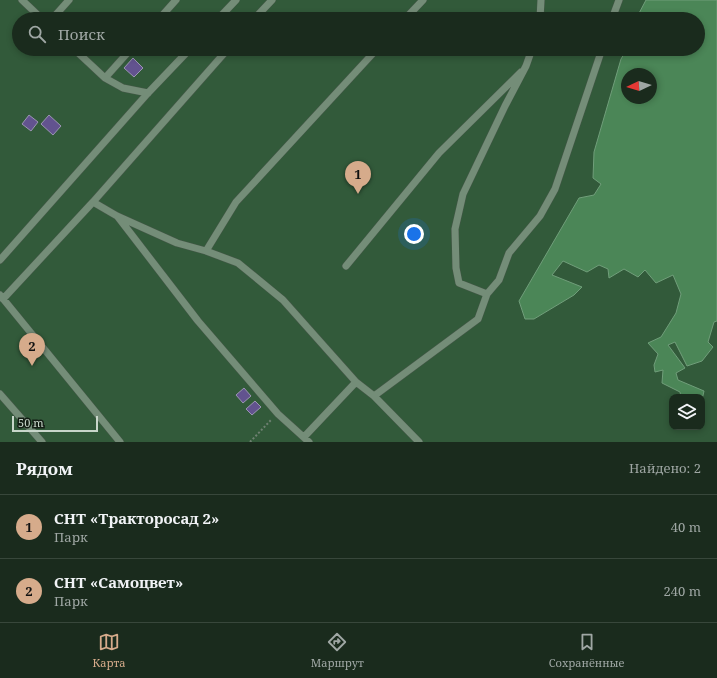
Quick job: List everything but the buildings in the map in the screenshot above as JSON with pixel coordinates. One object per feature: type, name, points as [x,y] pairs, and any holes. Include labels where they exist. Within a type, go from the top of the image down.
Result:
[{"type":"lane","points":[[22,0],[35,12]]},
{"type":"lane","points":[[58,12],[69,0]]},
{"type":"lane","points":[[165,12],[176,0]]},
{"type":"lane","points":[[225,12],[236,0]]},
{"type":"lane","points":[[261,12],[272,0]]},
{"type":"lane","points":[[412,12],[423,0]]},
{"type":"lane","points":[[540,12],[541,0]]},
{"type":"lane","points":[[615,12],[619,0]]},
{"type":"lane","points":[[81,56],[105,78],[123,88],[148,93]]},
{"type":"lane","points":[[105,78],[125,56]]},
{"type":"lane","points":[[0,260],[148,93],[183,56]]},
{"type":"lane","points":[[120,442],[2,297],[93,202],[222,56]]},
{"type":"lane","points":[[206,251],[236,202],[372,56]]},
{"type":"lane","points":[[487,294],[459,282],[456,268],[455,229],[463,194],[530,56]]},
{"type":"lane","points":[[374,396],[478,320],[487,294],[499,280],[509,253],[540,216],[555,189],[600,56]]},
{"type":"lane","points":[[346,266],[439,153],[526,66]]},
{"type":"lane","points":[[93,202],[117,216],[177,243],[206,251],[238,263],[283,300],[356,382],[374,396],[419,442]]},
{"type":"lane","points":[[117,216],[198,322],[278,414],[306,440],[356,382]]},
{"type":"lane","points":[[0,394],[42,442]]},
{"type":"path","points":[[250,442],[278,414]]},
{"type":"shaded area","points":[[0,0],[717,0],[717,442],[0,442]]},
{"type":"shaded area","points":[[646,0],[717,0],[717,321],[714,322],[708,342],[713,347],[702,361],[687,366],[675,342],[668,345],[685,368],[676,373],[678,380],[704,391],[703,394],[680,394],[680,392],[662,383],[663,370],[655,372],[654,365],[658,354],[648,343],[661,337],[676,313],[681,294],[673,275],[656,283],[645,270],[638,277],[624,269],[609,278],[608,269],[599,265],[587,272],[563,261],[552,275],[582,287],[574,295],[534,319],[525,319],[519,301],[579,198],[594,195],[601,184],[593,178],[594,152],[623,56],[705,56],[705,12],[640,12]]},
{"type":"place","name":"СНТ «Тракторосад 2»","points":[[358,194]]},
{"type":"place","name":"СНТ «Самоцвет»","points":[[32,366]]}]
